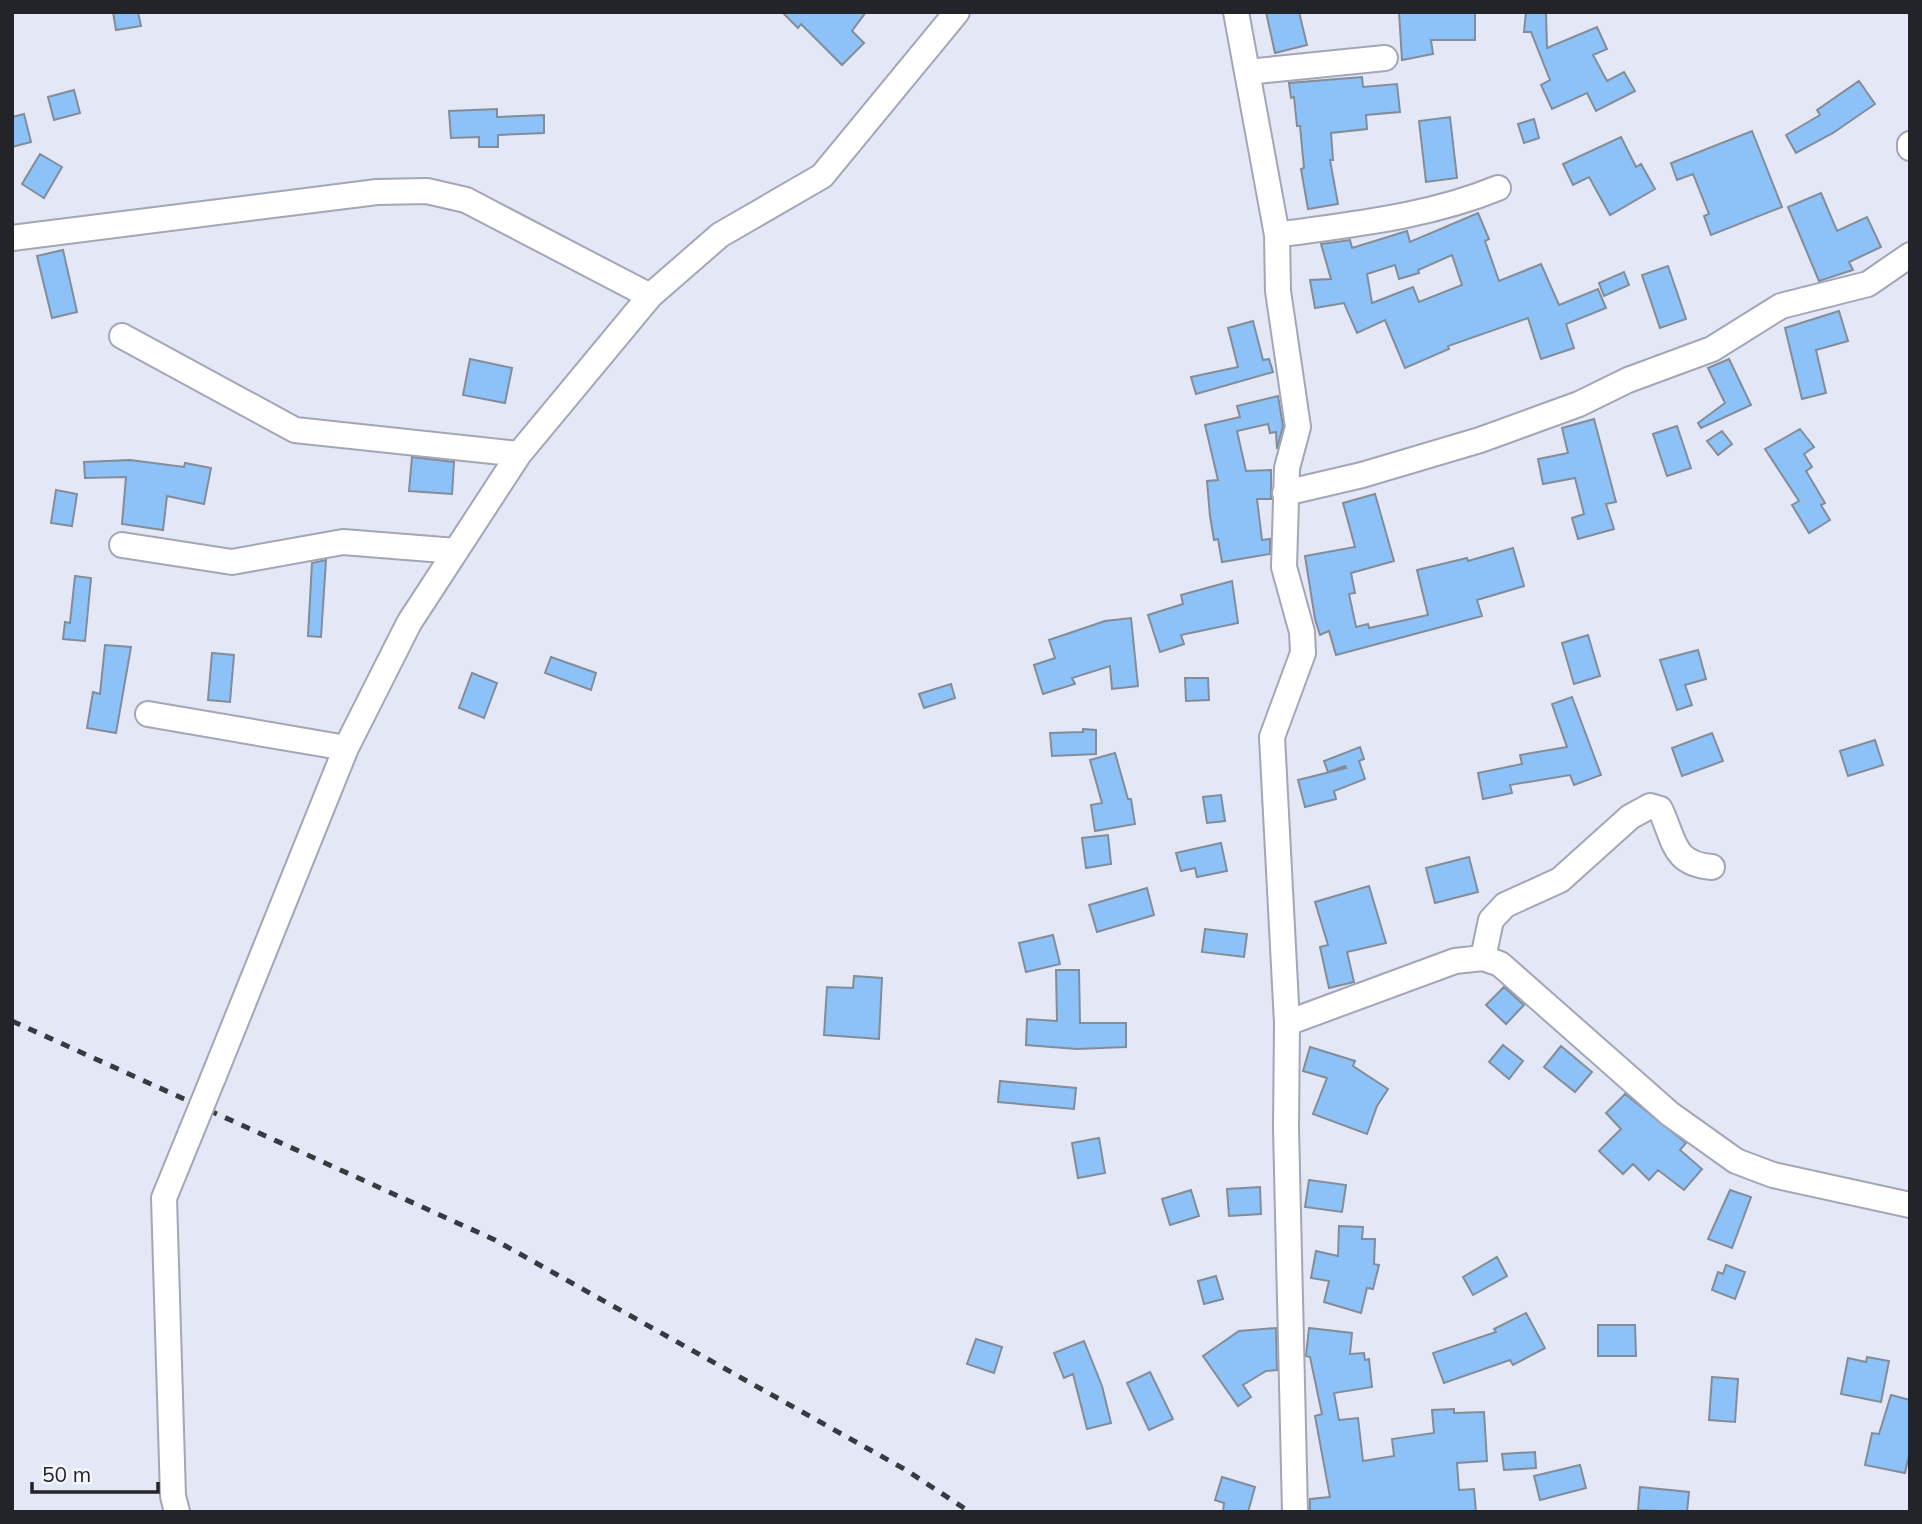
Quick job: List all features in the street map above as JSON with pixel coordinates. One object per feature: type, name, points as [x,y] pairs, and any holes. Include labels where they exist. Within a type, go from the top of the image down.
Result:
[{"type":"street","points":[[177,1512],[173,1496],[164,1198],[346,748],[409,623],[519,454],[650,296],[720,235],[822,176],[957,12]]},
{"type":"street","points":[[1236,12],[1277,235],[1278,292],[1298,427],[1287,468],[1284,567],[1302,632],[1303,653],[1272,737],[1287,1023],[1286,1128],[1294,1512]]},
{"type":"street","points":[[1247,72],[1385,58]]},
{"type":"street","points":[[1277,235],[1408,216],[1457,205],[1498,188]]},
{"type":"street","points":[[12,238],[377,191],[427,191],[466,200],[650,296]]},
{"type":"street","points":[[1285,493],[1362,475],[1480,440],[1579,404],[1628,380],[1712,349],[1781,306],[1868,284],[1910,255]]},
{"type":"street","points":[[122,336],[295,430],[519,454]]},
{"type":"street","points":[[122,545],[232,562],[343,542],[456,551]]},
{"type":"street","points":[[148,714],[346,748]]},
{"type":"street","points":[[1483,958],[1491,920],[1505,905],[1560,880],[1630,817],[1650,806],[1660,809],[1679,857],[1695,866],[1712,867]]},
{"type":"street","points":[[1287,1023],[1455,961],[1483,958],[1500,964],[1670,1114],[1736,1161],[1773,1175],[1910,1205]]},
{"type":"building","points":[[113,12],[138,12],[141,26],[116,30]]},
{"type":"building","points":[[782,12],[866,12],[852,31],[864,43],[842,65],[801,24],[798,28]]},
{"type":"building","points":[[1266,12],[1299,12],[1307,45],[1275,53]]},
{"type":"building","points":[[1399,12],[1475,12],[1475,40],[1431,40],[1433,54],[1402,60]]},
{"type":"building","points":[[1526,12],[1546,12],[1547,48],[1597,27],[1607,49],[1593,55],[1607,81],[1624,72],[1635,91],[1596,111],[1587,93],[1552,109],[1541,85],[1550,80],[1531,32],[1524,32]]},
{"type":"building","points":[[1362,77],[1363,87],[1397,84],[1400,112],[1366,115],[1367,129],[1331,133],[1333,160],[1330,160],[1338,204],[1308,209],[1301,169],[1304,168],[1300,126],[1297,126],[1294,97],[1291,98],[1289,83]]},
{"type":"building","points":[[1859,81],[1875,104],[1833,133],[1796,153],[1786,135],[1820,115],[1817,110]]},
{"type":"building","points":[[74,90],[80,113],[54,120],[48,97]]},
{"type":"building","points":[[497,109],[497,117],[544,115],[544,133],[498,135],[498,147],[479,147],[479,137],[451,138],[449,111]]},
{"type":"building","points":[[24,114],[31,142],[12,147],[12,117]]},
{"type":"building","points":[[1450,117],[1457,178],[1426,182],[1419,121]]},
{"type":"building","points":[[1534,119],[1539,138],[1524,143],[1518,124]]},
{"type":"building","points":[[1752,131],[1782,207],[1711,235],[1704,216],[1709,214],[1693,174],[1677,180],[1671,163]]},
{"type":"building","points":[[1621,137],[1636,167],[1641,164],[1655,189],[1610,215],[1589,177],[1573,185],[1563,164]]},
{"type":"building","points":[[40,154],[62,167],[44,198],[22,184]]},
{"type":"building","points":[[1821,193],[1837,231],[1867,217],[1881,247],[1849,262],[1853,270],[1819,281],[1788,207]]},
{"type":"building","points":[[1478,213],[1489,239],[1485,241],[1499,281],[1541,264],[1559,305],[1598,289],[1606,308],[1566,324],[1574,348],[1541,359],[1528,318],[1448,346],[1449,349],[1405,368],[1385,320],[1357,333],[1344,303],[1315,308],[1310,280],[1331,279],[1321,244],[1350,240],[1352,248],[1407,231],[1410,242]],"holes":[[[1452,255],[1462,285],[1419,302],[1413,287],[1372,303],[1367,274],[1395,265],[1399,279],[1419,273],[1418,270]]]},
{"type":"building","points":[[63,250],[77,312],[52,318],[37,256]]},
{"type":"building","points":[[1668,266],[1686,319],[1660,328],[1642,275]]},
{"type":"building","points":[[1624,272],[1629,285],[1604,296],[1599,283]]},
{"type":"building","points":[[1839,311],[1848,341],[1816,350],[1826,393],[1802,399],[1785,328]]},
{"type":"building","points":[[1253,321],[1263,360],[1269,359],[1273,372],[1196,394],[1191,377],[1238,367],[1228,328]]},
{"type":"building","points":[[470,359],[512,368],[505,403],[463,395]]},
{"type":"building","points":[[1729,359],[1751,405],[1701,428],[1698,423],[1725,403],[1708,368]]},
{"type":"building","points":[[1278,396],[1283,426],[1277,449],[1276,432],[1270,433],[1268,424],[1237,431],[1246,471],[1271,470],[1271,499],[1257,499],[1262,540],[1270,539],[1270,554],[1222,562],[1218,539],[1214,540],[1210,516],[1207,481],[1218,480],[1205,425],[1240,417],[1237,406]]},
{"type":"building","points":[[1594,419],[1616,502],[1606,504],[1614,529],[1578,539],[1572,518],[1584,514],[1575,478],[1543,484],[1538,459],[1568,453],[1562,428]]},
{"type":"building","points":[[1677,426],[1691,468],[1667,476],[1653,434]]},
{"type":"building","points":[[1800,429],[1814,447],[1804,454],[1812,467],[1806,471],[1825,503],[1821,505],[1830,520],[1809,533],[1792,505],[1799,501],[1765,449]]},
{"type":"building","points":[[1722,431],[1732,444],[1718,455],[1707,441]]},
{"type":"building","points":[[412,457],[454,462],[452,494],[409,491]]},
{"type":"building","points":[[130,460],[184,467],[185,463],[211,468],[204,504],[167,496],[163,530],[122,524],[126,477],[85,478],[84,462]]},
{"type":"building","points":[[56,490],[77,494],[72,526],[51,523]]},
{"type":"building","points":[[1375,494],[1394,561],[1351,573],[1355,593],[1349,594],[1356,627],[1368,624],[1369,628],[1428,615],[1417,570],[1467,558],[1468,561],[1513,548],[1524,586],[1477,600],[1482,616],[1336,655],[1329,631],[1320,635],[1305,556],[1355,547],[1343,503]]},
{"type":"building","points":[[326,560],[321,637],[308,636],[312,563]]},
{"type":"building","points":[[75,576],[91,578],[85,641],[63,639],[65,622],[70,623]]},
{"type":"building","points":[[1232,581],[1238,623],[1181,635],[1184,644],[1160,652],[1148,615],[1183,604],[1181,595]]},
{"type":"building","points":[[1131,618],[1138,686],[1112,689],[1110,666],[1072,678],[1075,684],[1043,694],[1034,665],[1055,658],[1049,640],[1105,621]]},
{"type":"building","points":[[1588,635],[1600,676],[1574,684],[1562,643]]},
{"type":"building","points":[[105,645],[131,647],[116,733],[87,728],[93,692],[100,694]]},
{"type":"building","points":[[1698,650],[1706,679],[1685,685],[1692,705],[1677,710],[1660,660]]},
{"type":"building","points":[[212,653],[234,655],[230,702],[208,700]]},
{"type":"building","points":[[551,657],[596,673],[591,690],[545,673]]},
{"type":"building","points":[[472,673],[497,683],[484,718],[459,708]]},
{"type":"building","points":[[1185,678],[1208,678],[1209,700],[1186,701]]},
{"type":"building","points":[[951,684],[955,698],[924,708],[919,694]]},
{"type":"building","points":[[1572,697],[1601,775],[1574,785],[1570,775],[1510,785],[1512,793],[1483,799],[1478,773],[1522,764],[1520,755],[1567,747],[1552,704]]},
{"type":"building","points":[[1083,729],[1096,730],[1096,754],[1052,756],[1050,733],[1083,732]]},
{"type":"building","points":[[1712,733],[1723,761],[1682,776],[1672,748]]},
{"type":"building","points":[[1875,740],[1883,765],[1848,776],[1840,751]]},
{"type":"building","points":[[1360,747],[1364,759],[1359,761],[1365,779],[1334,791],[1336,799],[1305,807],[1298,780],[1346,768],[1345,766],[1328,772],[1324,761]]},
{"type":"building","points":[[1115,753],[1128,799],[1131,799],[1135,824],[1095,831],[1091,805],[1102,803],[1090,760]]},
{"type":"building","points":[[1221,795],[1225,821],[1207,823],[1203,797]]},
{"type":"building","points":[[1108,835],[1111,864],[1086,868],[1082,838]]},
{"type":"building","points":[[1221,843],[1227,871],[1197,877],[1195,868],[1181,871],[1176,853]]},
{"type":"building","points":[[1469,857],[1478,892],[1435,903],[1426,868]]},
{"type":"building","points":[[1369,886],[1386,943],[1347,952],[1354,982],[1329,988],[1320,947],[1328,945],[1315,902]]},
{"type":"building","points":[[1147,888],[1154,915],[1097,932],[1089,905]]},
{"type":"building","points":[[1205,929],[1247,934],[1244,957],[1202,952]]},
{"type":"building","points":[[1053,935],[1060,964],[1026,972],[1019,943]]},
{"type":"building","points":[[1056,970],[1079,970],[1080,1023],[1126,1023],[1126,1047],[1077,1049],[1026,1045],[1027,1019],[1057,1021]]},
{"type":"building","points":[[854,976],[882,978],[879,1039],[824,1035],[827,987],[853,988]]},
{"type":"building","points":[[1504,987],[1524,1005],[1506,1024],[1486,1005]]},
{"type":"building","points":[[1503,1045],[1523,1061],[1509,1079],[1489,1062]]},
{"type":"building","points":[[1561,1046],[1592,1072],[1575,1092],[1544,1067]]},
{"type":"building","points":[[1310,1047],[1355,1061],[1353,1066],[1388,1089],[1377,1106],[1367,1134],[1313,1114],[1327,1078],[1303,1071]]},
{"type":"building","points":[[1000,1081],[1076,1088],[1074,1109],[998,1102]]},
{"type":"building","points":[[1625,1094],[1686,1143],[1680,1150],[1702,1169],[1684,1190],[1658,1170],[1649,1180],[1633,1164],[1623,1174],[1599,1151],[1621,1129],[1606,1113]]},
{"type":"building","points":[[1099,1138],[1105,1173],[1078,1178],[1072,1143]]},
{"type":"building","points":[[1309,1180],[1346,1185],[1342,1212],[1305,1207]]},
{"type":"building","points":[[1260,1187],[1261,1214],[1229,1216],[1227,1189]]},
{"type":"building","points":[[1191,1190],[1199,1216],[1170,1225],[1162,1199]]},
{"type":"building","points":[[1730,1190],[1751,1197],[1732,1248],[1708,1239]]},
{"type":"building","points":[[1339,1226],[1363,1227],[1362,1239],[1375,1239],[1374,1264],[1379,1265],[1373,1289],[1367,1288],[1361,1313],[1324,1302],[1329,1281],[1311,1278],[1316,1251],[1338,1256]]},
{"type":"building","points":[[1497,1257],[1507,1276],[1473,1295],[1463,1277]]},
{"type":"building","points":[[1726,1265],[1745,1272],[1735,1299],[1712,1290],[1718,1272],[1723,1274]]},
{"type":"building","points":[[1216,1276],[1223,1299],[1204,1304],[1198,1281]]},
{"type":"building","points":[[1526,1313],[1545,1348],[1513,1365],[1510,1360],[1444,1383],[1433,1353],[1496,1332],[1494,1329]]},
{"type":"building","points":[[1598,1325],[1635,1325],[1636,1356],[1598,1356]]},
{"type":"building","points":[[1276,1328],[1277,1370],[1266,1371],[1243,1385],[1251,1397],[1238,1406],[1203,1356],[1239,1331]]},
{"type":"building","points":[[1309,1328],[1352,1333],[1350,1354],[1364,1353],[1365,1360],[1369,1359],[1372,1387],[1334,1393],[1339,1420],[1358,1418],[1363,1461],[1394,1456],[1392,1439],[1434,1433],[1432,1410],[1454,1409],[1454,1413],[1484,1412],[1487,1461],[1457,1463],[1459,1490],[1474,1489],[1476,1512],[1310,1512],[1310,1499],[1330,1497],[1315,1416],[1322,1414],[1310,1357],[1306,1356]]},
{"type":"building","points":[[976,1339],[1002,1347],[994,1373],[967,1364]]},
{"type":"building","points":[[1084,1341],[1102,1386],[1111,1423],[1087,1429],[1073,1374],[1064,1378],[1054,1353]]},
{"type":"building","points":[[1867,1357],[1889,1361],[1881,1402],[1841,1394],[1848,1358],[1866,1362]]},
{"type":"building","points":[[1150,1372],[1173,1419],[1149,1430],[1127,1383]]},
{"type":"building","points":[[1712,1377],[1738,1379],[1735,1422],[1709,1420]]},
{"type":"building","points":[[1891,1395],[1910,1400],[1910,1451],[1905,1473],[1865,1465],[1872,1433],[1879,1434]]},
{"type":"building","points":[[1535,1452],[1536,1468],[1504,1470],[1502,1454]]},
{"type":"building","points":[[1580,1465],[1586,1488],[1540,1500],[1534,1476]]},
{"type":"building","points":[[1222,1477],[1255,1487],[1248,1512],[1223,1512],[1224,1503],[1215,1500]]},
{"type":"building","points":[[1640,1487],[1689,1492],[1687,1512],[1638,1510]]},
{"type":"railway","points":[[12,1021],[495,1240],[906,1470],[970,1512]]}]
